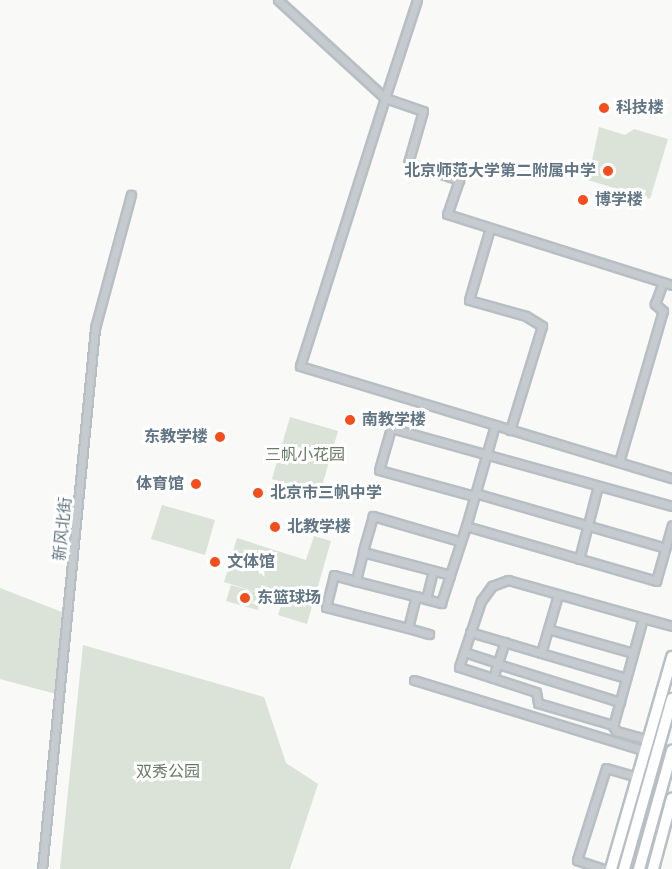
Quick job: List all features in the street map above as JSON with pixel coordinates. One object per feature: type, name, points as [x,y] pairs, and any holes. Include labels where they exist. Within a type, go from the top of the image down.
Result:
[{"type":"main road","points":[[624,869],[672,657]]},
{"type":"main road","points":[[611,869],[638,777],[672,699]]},
{"type":"main road","points":[[639,869],[672,752]]},
{"type":"main road","points":[[652,869],[672,798]]},
{"type":"street","points":[[278,0],[385,98],[423,111],[408,163],[459,180],[447,214],[672,285]]},
{"type":"street","points":[[417,0],[329,263],[300,366],[672,478]]},
{"type":"street","name":"新风北街","points":[[42,869],[95,328],[131,195]]},
{"type":"street","points":[[490,228],[469,300],[526,316],[542,326],[510,430]]},
{"type":"street","points":[[619,462],[663,311],[655,304],[663,282]]},
{"type":"street","points":[[429,634],[326,607],[334,575],[441,603],[495,425]]},
{"type":"street","points":[[665,548],[379,470],[391,428],[672,506]]},
{"type":"street","points":[[579,559],[598,486]]},
{"type":"street","points":[[356,581],[373,516],[459,541]]},
{"type":"street","points":[[466,526],[656,581],[672,525]]},
{"type":"street","points":[[363,552],[450,575]]},
{"type":"street","points":[[426,599],[433,570]]},
{"type":"street","points":[[613,725],[538,703],[536,692],[459,667],[486,593],[499,581],[508,580],[672,626]]},
{"type":"street","points":[[541,653],[558,595]]},
{"type":"street","points":[[408,628],[416,596]]},
{"type":"street","points":[[643,618],[613,725],[616,731],[650,749]]},
{"type":"street","points":[[548,629],[633,653]]},
{"type":"street","points":[[470,632],[626,678]]},
{"type":"street","points":[[494,678],[505,642]]},
{"type":"street","points":[[464,652],[620,702]]},
{"type":"street","points":[[414,680],[650,749]]},
{"type":"street","points":[[604,869],[577,860],[606,768],[638,777]]},
{"type":"green space","points":[[599,127],[625,135],[634,129],[668,139],[650,199],[588,180]]},
{"type":"green space","name":"三帆小花园","points":[[290,417],[338,431],[320,493],[272,479]]},
{"type":"green space","points":[[162,505],[215,520],[205,555],[151,539]]},
{"type":"green space","points":[[314,536],[331,541],[307,624],[278,615],[283,600],[224,582],[237,538],[306,560]]},
{"type":"green space","name":"东篮球场","points":[[231,585],[262,594],[258,610],[226,601]]},
{"type":"green space","points":[[0,588],[62,612],[56,694],[0,679]]},
{"type":"green space","name":"双秀公园","points":[[83,645],[264,697],[286,763],[318,784],[290,869],[60,869]]},
{"type":"place","name":"科技楼","points":[[604,108]]},
{"type":"place","name":"北京师范大学第二附属中学","points":[[608,171]]},
{"type":"place","name":"博学楼","points":[[583,200]]},
{"type":"place","name":"南教学楼","points":[[350,420]]},
{"type":"place","name":"东教学楼","points":[[220,437]]},
{"type":"place","name":"体育馆","points":[[196,484]]},
{"type":"place","name":"北京市三帆中学","points":[[258,493]]},
{"type":"place","name":"北教学楼","points":[[275,527]]},
{"type":"place","name":"文体馆","points":[[215,562]]},
{"type":"place","name":"东篮球场","points":[[245,598]]}]
